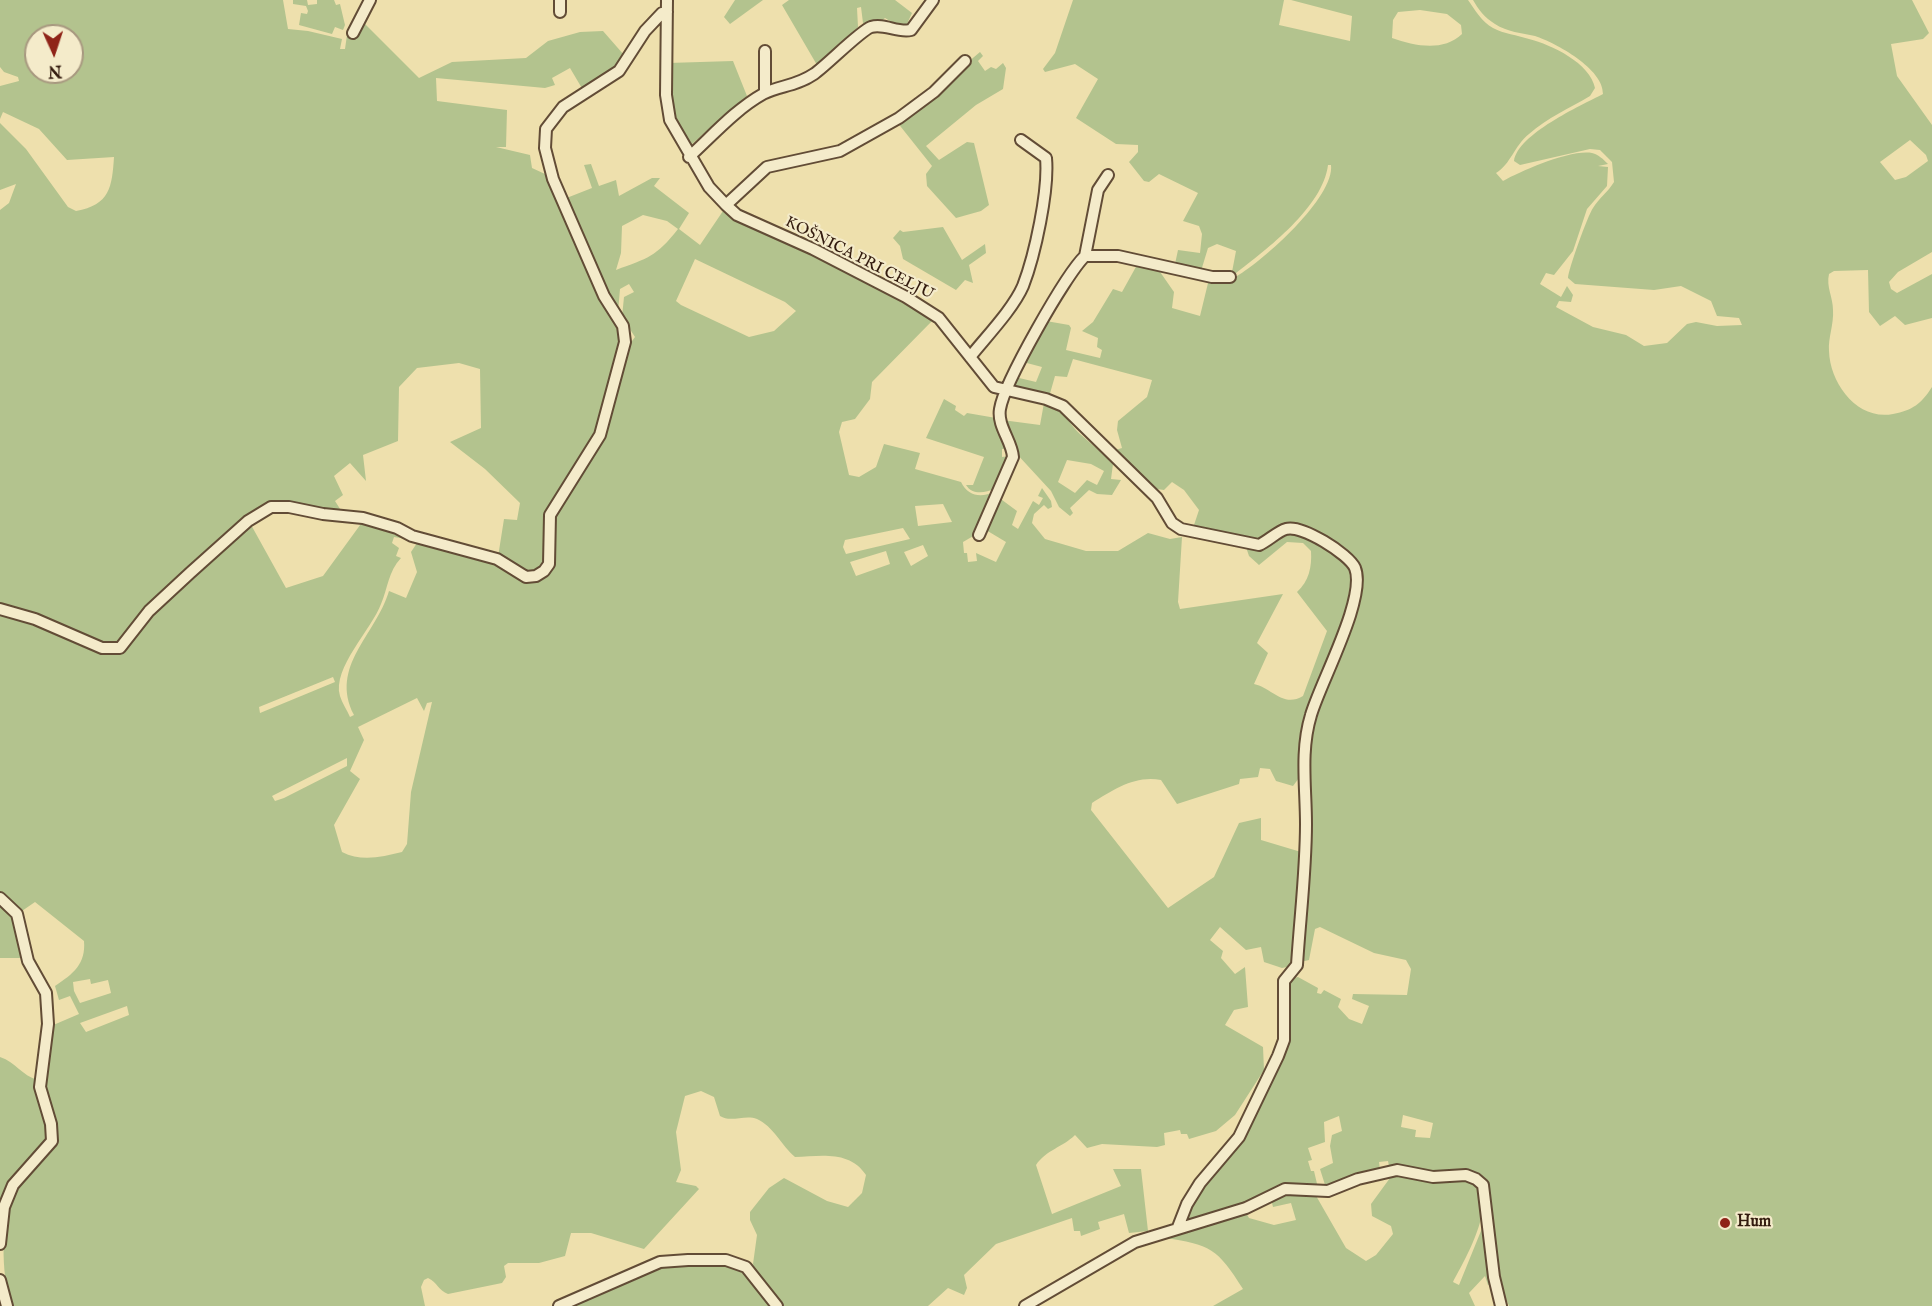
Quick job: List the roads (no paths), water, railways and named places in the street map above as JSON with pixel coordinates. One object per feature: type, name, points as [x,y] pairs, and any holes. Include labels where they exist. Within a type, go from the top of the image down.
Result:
[{"type":"street","points":[[353,33],[370,0]]},
{"type":"street","points":[[560,0],[560,12]]},
{"type":"street","name":"KOŠNICA PRI CELJU","points":[[667,0],[666,95],[670,120],[689,157],[709,186],[737,215],[813,249],[906,297],[939,318],[994,387],[1006,392],[1046,399],[1063,406],[1157,498],[1172,523],[1189,531],[1259,545],[1285,529],[1300,530],[1332,546],[1352,562],[1356,570],[1356,582],[1332,667],[1311,713],[1304,744],[1306,824],[1297,964],[1284,981],[1284,1040],[1239,1137],[1200,1183],[1187,1204],[1178,1227]]},
{"type":"street","points":[[689,157],[748,103],[765,93],[801,83],[870,27],[879,26],[897,31],[911,30],[933,0]]},
{"type":"street","points":[[0,609],[35,619],[102,648],[120,648],[149,611],[165,596],[248,521],[271,507],[288,507],[323,514],[363,518],[397,528],[412,536],[497,559],[526,577],[544,571],[549,564],[550,515],[600,435],[626,342],[623,326],[604,296],[553,179],[545,148],[546,129],[563,107],[619,71],[645,31],[662,13],[667,12]]},
{"type":"street","points":[[765,51],[765,93]]},
{"type":"street","points":[[726,205],[766,167],[840,151],[899,118],[934,92],[965,61]]},
{"type":"street","points":[[970,357],[1022,287],[1035,244],[1047,172],[1046,158],[1021,140]]},
{"type":"street","points":[[979,535],[1013,457],[1001,420],[1000,409],[1006,392],[1053,304],[1077,263],[1085,256],[1098,190],[1108,175]]},
{"type":"street","points":[[1085,256],[1118,256],[1212,277],[1230,277]]},
{"type":"street","points":[[0,898],[17,914],[28,961],[46,993],[48,1024],[40,1087],[49,1114],[52,1134],[48,1147],[21,1174],[7,1196],[0,1244]]},
{"type":"street","points":[[1025,1306],[1135,1242],[1246,1208],[1285,1189],[1328,1191],[1358,1179],[1397,1170],[1433,1177],[1466,1175],[1483,1185],[1494,1276],[1502,1306]]},
{"type":"street","points":[[559,1306],[660,1262],[726,1260],[746,1267],[777,1306]]},
{"type":"street","points":[[0,1280],[7,1306]]},
{"type":"place","name":"Hum","points":[[1725,1223]]}]
